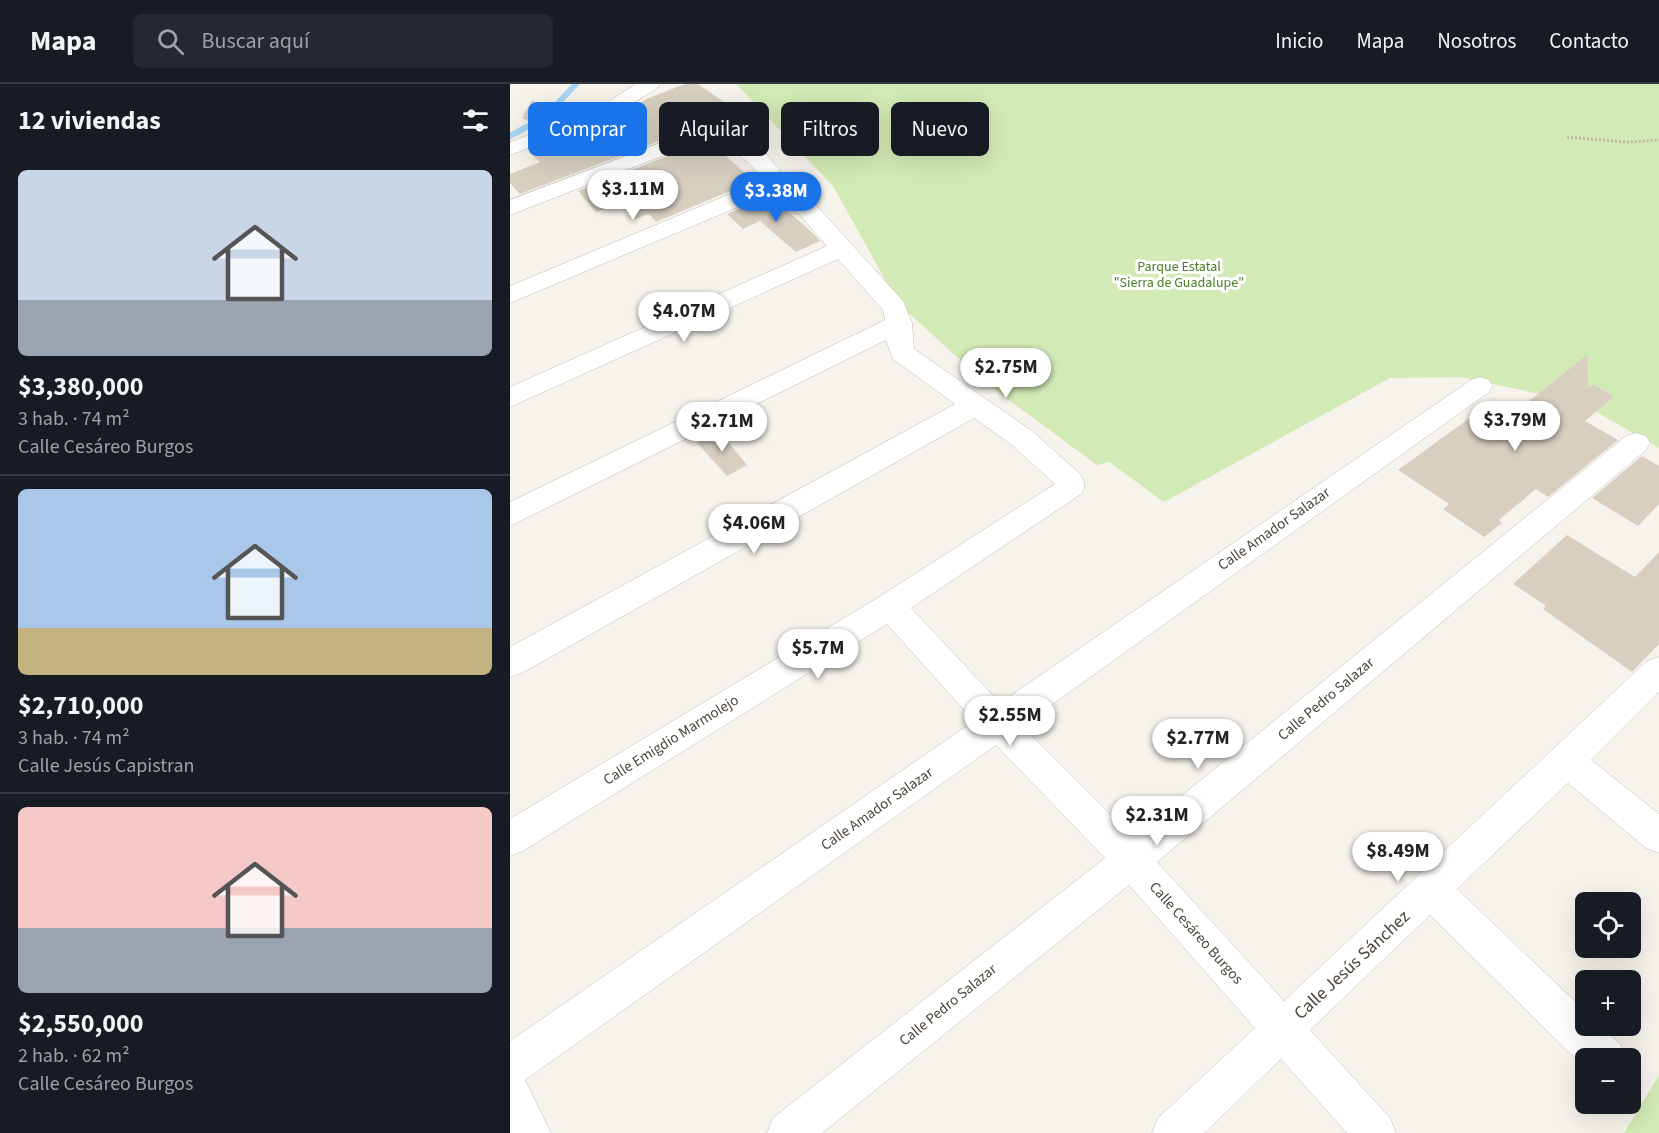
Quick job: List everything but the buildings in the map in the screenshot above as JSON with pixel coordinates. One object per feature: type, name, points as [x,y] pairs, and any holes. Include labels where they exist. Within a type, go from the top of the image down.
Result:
[{"type":"street","points":[[510,149],[604,113],[650,84]]},
{"type":"street","points":[[510,208],[711,131],[716,132],[758,159],[768,169],[773,184],[808,210],[894,307],[899,323],[898,344],[902,353],[975,405],[510,663]]},
{"type":"street","points":[[510,296],[773,184]]},
{"type":"street","points":[[510,398],[841,249]]},
{"type":"street","points":[[510,515],[899,323]]},
{"type":"street","name":"Calle Amador Salazar","points":[[510,1066],[1480,386]]},
{"type":"street","name":"Calle Emigdio Marmolejo","points":[[510,839],[890,606],[1070,489],[1071,485],[1022,438],[975,405]]},
{"type":"street","name":"Calle Pedro Salazar","points":[[788,1133],[1131,860],[1636,443]]},
{"type":"street","name":"Calle Cesáreo Burgos","points":[[890,606],[998,724],[1131,860],[1375,1133]]},
{"type":"street","name":"Calle Jesús Sánchez","points":[[1173,1133],[1567,761],[1659,671]]},
{"type":"street","points":[[1567,761],[1659,836]]},
{"type":"street","points":[[1431,890],[1594,1048]]},
{"type":"street","points":[[510,1094],[530,1133]]},
{"type":"path","points":[[1567,137],[1627,142],[1659,140]]},
{"type":"green space","name":"Parque Estatal \"Sierra de Guadalupe\"","points":[[736,84],[1659,84],[1659,448],[1581,403],[1461,377],[1390,378],[1164,502],[1109,462],[1097,465],[983,381],[898,303],[833,186],[804,156],[879,156],[879,102],[781,102],[781,131],[769,119],[769,102],[753,102]]},
{"type":"green space","points":[[1659,1075],[1659,1133],[1624,1133],[1635,1114],[1641,1114],[1641,1105]]},
{"type":"waterway","points":[[510,136],[545,117],[576,84]]}]
